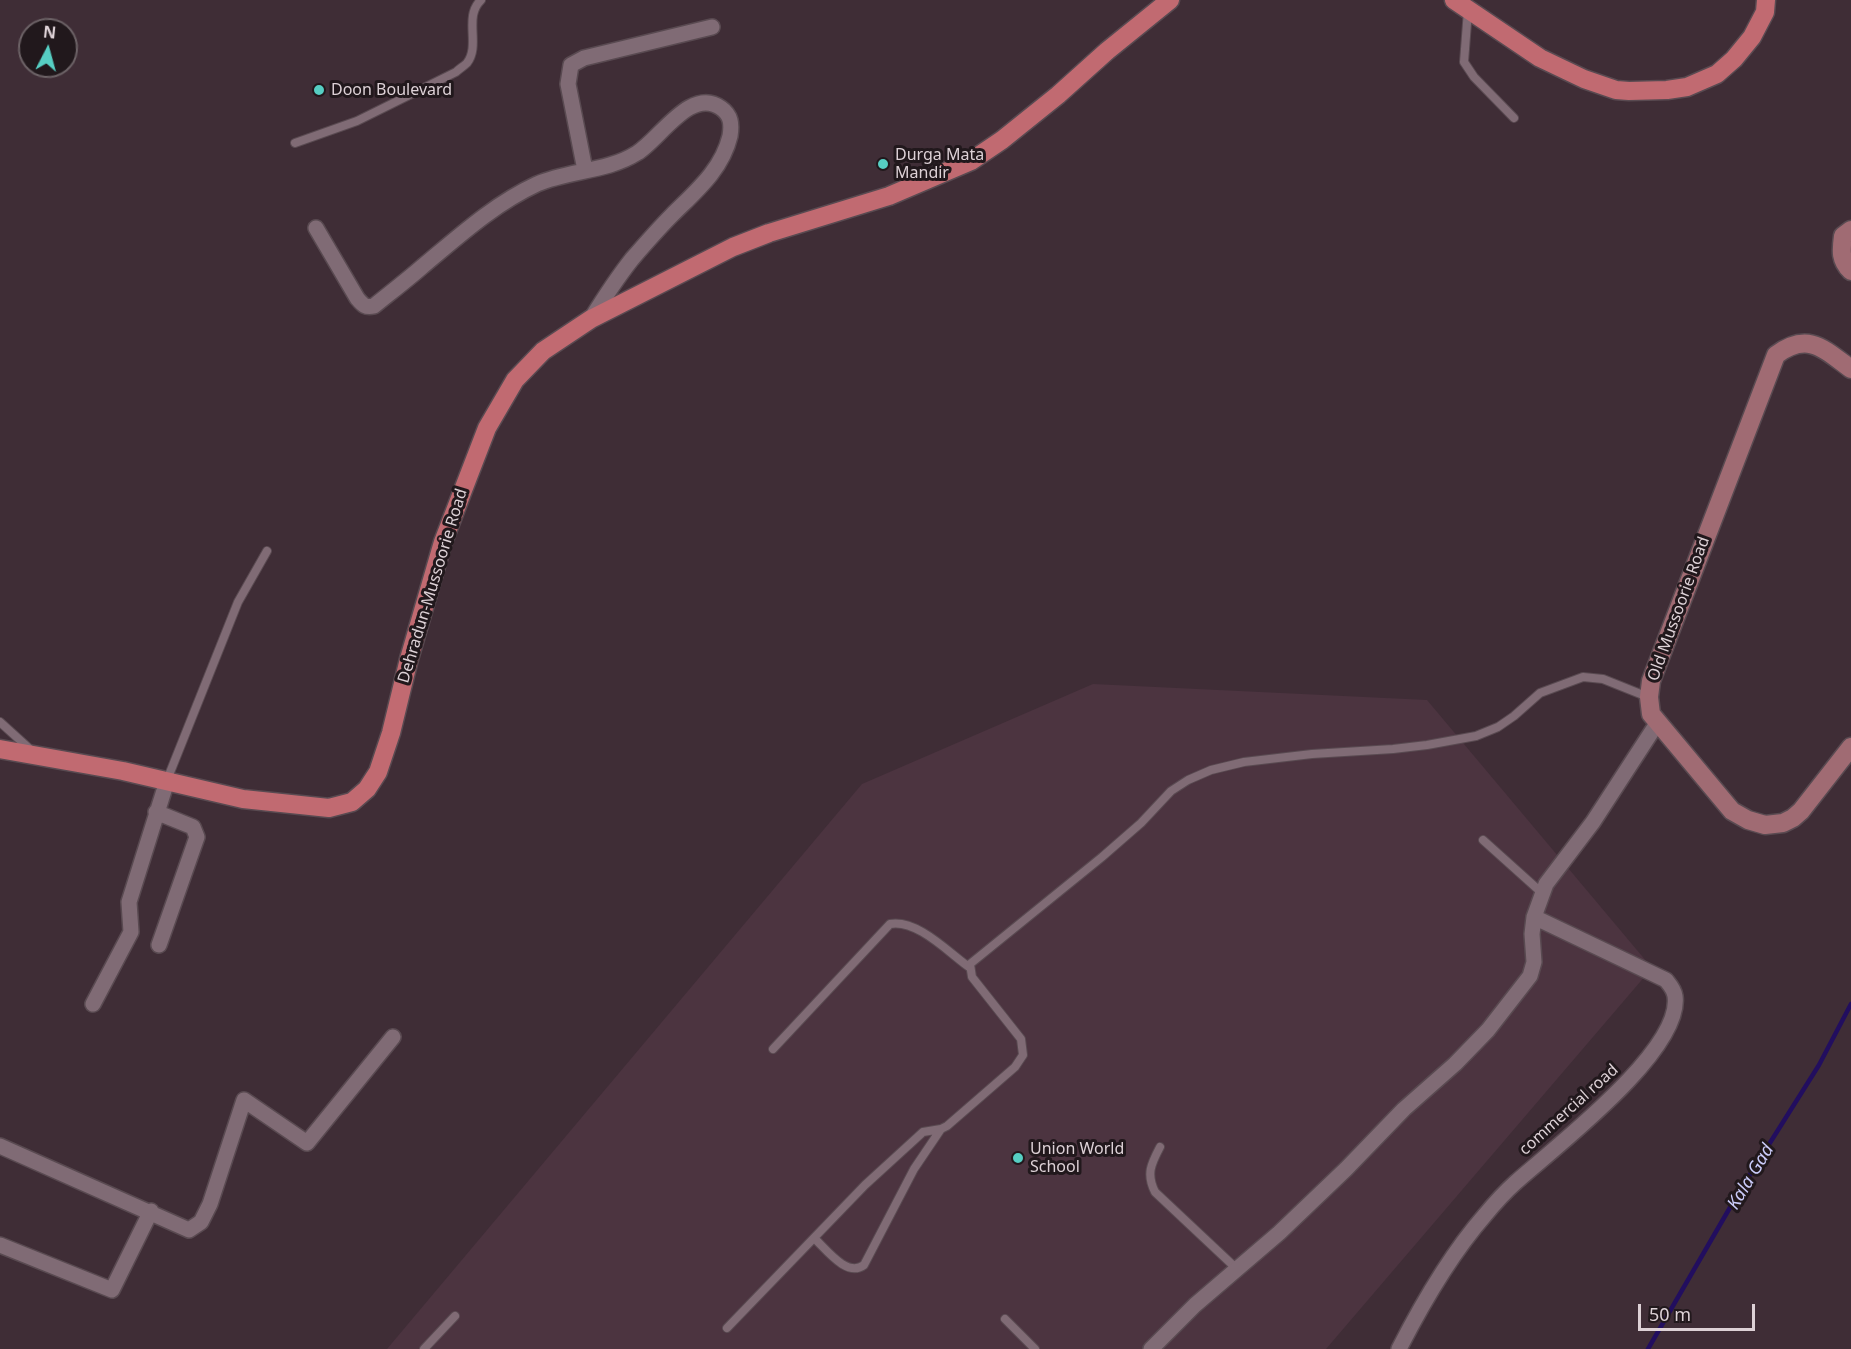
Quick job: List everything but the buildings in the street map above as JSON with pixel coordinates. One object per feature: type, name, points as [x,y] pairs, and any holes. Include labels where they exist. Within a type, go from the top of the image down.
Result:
[{"type":"main road","name":"Dehradun-Mussoorie Road","points":[[0,749],[166,781],[243,799],[329,808],[352,802],[367,789],[378,772],[391,733],[409,659],[443,542],[487,428],[515,380],[543,351],[591,319],[733,247],[770,233],[889,196],[971,161],[1002,140],[1058,95],[1107,51],[1170,0]]},
{"type":"main road","points":[[1461,4],[1540,58],[1584,78],[1616,90],[1667,90],[1687,87],[1717,75],[1752,37],[1765,12],[1766,0]]},
{"type":"main road","points":[[1851,230],[1843,237],[1840,255],[1851,272]]},
{"type":"main road","name":"Old Mussoorie Road","points":[[1851,369],[1819,345],[1804,342],[1789,345],[1776,355],[1651,681],[1649,697],[1651,714],[1732,811],[1748,820],[1765,825],[1783,823],[1801,811],[1851,747]]},
{"type":"street","points":[[585,170],[568,84],[571,65],[584,58],[712,27]]},
{"type":"street","points":[[316,228],[357,298],[368,307],[374,306],[481,218],[509,200],[538,184],[611,164],[636,154],[651,143],[680,114],[694,105],[708,102],[719,106],[728,113],[731,120],[730,135],[723,157],[710,175],[631,260],[591,319]]},
{"type":"street","points":[[1157,1347],[1195,1305],[1238,1270],[1346,1169],[1404,1109],[1455,1064],[1488,1030],[1530,976],[1534,962],[1532,934],[1534,916],[1546,884],[1593,822],[1658,722]]},
{"type":"street","points":[[93,1004],[131,932],[129,902],[166,781]]},
{"type":"street","points":[[156,812],[193,827],[197,837],[159,945]]},
{"type":"street","name":"commercial road","points":[[1399,1349],[1438,1279],[1484,1216],[1515,1183],[1629,1082],[1662,1037],[1670,1022],[1675,996],[1666,980],[1534,916]]},
{"type":"street","points":[[0,1146],[189,1230],[201,1222],[210,1204],[244,1100],[307,1143],[393,1037]]},
{"type":"street","points":[[0,1245],[112,1290],[151,1212]]},
{"type":"lane","points":[[295,143],[357,121],[456,72],[466,64],[471,55],[473,10],[481,0]]},
{"type":"lane","points":[[1461,4],[1464,62],[1474,77],[1514,118]]},
{"type":"lane","points":[[166,781],[238,602],[267,551]]},
{"type":"lane","points":[[969,967],[972,962],[1141,824],[1171,791],[1188,780],[1211,770],[1244,762],[1312,754],[1393,749],[1476,736],[1498,727],[1540,693],[1583,677],[1603,679],[1649,697]]},
{"type":"lane","points":[[0,722],[36,755]]},
{"type":"lane","points":[[1483,840],[1542,893]]},
{"type":"lane","points":[[727,1328],[865,1185],[923,1132],[941,1129],[955,1120],[1015,1067],[1023,1055],[1021,1039],[972,977],[969,967],[917,928],[905,924],[890,924],[882,930],[773,1049]]},
{"type":"lane","points":[[814,1238],[843,1265],[852,1270],[864,1265],[914,1170],[941,1129]]},
{"type":"lane","points":[[1161,1147],[1151,1163],[1149,1172],[1155,1192],[1238,1270]]},
{"type":"lane","points":[[424,1349],[455,1316]]},
{"type":"lane","points":[[1005,1319],[1035,1349]]},
{"type":"shaded area","name":"Union World School","points":[[1093,684],[1427,700],[1652,968],[1326,1349],[387,1349],[862,784]]},
{"type":"waterway","name":"Kala Gad","points":[[1648,1349],[1739,1192],[1819,1065],[1851,1004]]},
{"type":"place","name":"Doon Boulevard","points":[[319,90]]},
{"type":"place","name":"Durga Mata Mandir","points":[[883,164]]},
{"type":"place","name":"Union World School","points":[[1018,1158]]}]
